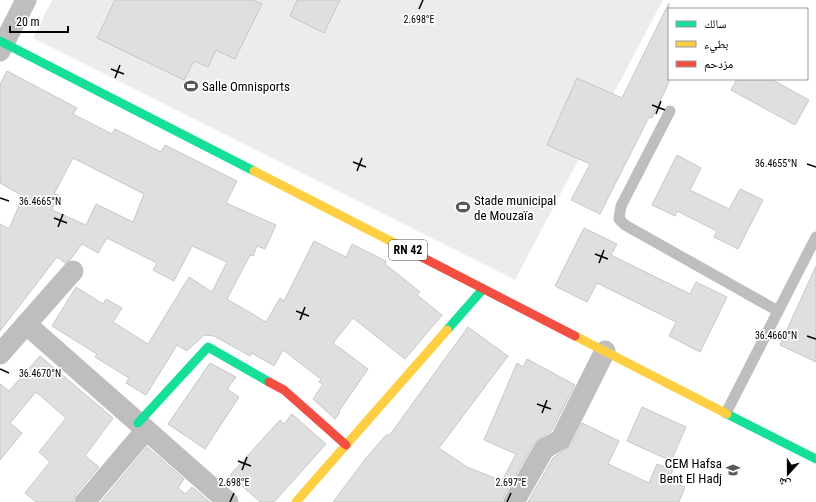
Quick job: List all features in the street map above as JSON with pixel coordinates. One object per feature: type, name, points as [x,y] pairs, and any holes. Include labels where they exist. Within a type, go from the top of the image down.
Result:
[{"type":"main road","name":"RN 42","points":[[1,45],[816,459]]},
{"type":"main road","points":[[296,502],[483,289]]},
{"type":"main road","points":[[142,426],[208,347],[284,390],[346,445]]},
{"type":"street","points":[[1,45],[26,0]]},
{"type":"street","points":[[0,354],[73,271]]},
{"type":"street","points":[[26,324],[228,502]]},
{"type":"street","points":[[514,502],[544,449],[561,439],[604,351]]},
{"type":"street","points":[[85,502],[142,426]]},
{"type":"lane","points":[[670,111],[621,206],[619,219],[625,225],[778,311]]},
{"type":"lane","points":[[726,413],[816,236]]},
{"type":"shaded area","name":"Stade municipal de Mouzaïa","points":[[52,0],[663,0],[515,280],[33,38]]},
{"type":"building","points":[[115,0],[253,0],[262,4],[235,59],[216,50],[208,67],[194,61],[184,80],[97,38]]},
{"type":"building","points":[[297,0],[340,0],[324,33],[290,16]]},
{"type":"building","points":[[669,3],[669,82],[652,118],[649,117],[600,214],[571,200],[590,164],[547,145],[577,78],[622,98]]},
{"type":"building","points":[[7,71],[77,108],[73,114],[112,134],[115,129],[161,152],[165,145],[237,181],[226,203],[276,225],[265,249],[257,246],[253,256],[250,255],[227,299],[266,322],[280,298],[284,301],[314,241],[346,257],[352,244],[386,261],[385,264],[420,292],[417,295],[442,315],[405,359],[353,318],[333,343],[368,369],[335,419],[313,399],[323,384],[319,382],[321,379],[283,350],[274,366],[252,353],[250,356],[214,336],[204,335],[187,351],[177,345],[146,395],[126,383],[129,378],[95,357],[97,354],[52,326],[76,287],[103,304],[106,299],[122,308],[113,322],[148,344],[189,277],[212,292],[227,262],[192,246],[174,281],[153,270],[157,263],[107,238],[98,253],[82,244],[70,260],[65,263],[57,257],[0,331],[0,224],[9,229],[23,196],[0,183],[0,84]],"holes":[[[73,158],[144,194],[133,222],[96,204],[86,225],[52,210],[58,195],[54,194]]]},
{"type":"building","points":[[736,80],[773,80],[809,100],[795,125],[731,90]]},
{"type":"building","points":[[677,155],[701,168],[690,190],[729,209],[740,189],[763,200],[738,249],[714,237],[717,231],[677,211],[675,216],[652,205]]},
{"type":"building","points":[[584,228],[617,244],[611,255],[690,294],[696,282],[727,297],[700,352],[669,336],[676,322],[597,283],[587,302],[555,286]]},
{"type":"building","points":[[816,266],[816,362],[780,345]]},
{"type":"building","points":[[468,327],[508,356],[439,448],[467,467],[502,481],[516,454],[484,440],[517,363],[523,367],[527,359],[575,385],[552,430],[534,443],[502,502],[333,502],[366,458],[387,434],[389,436]]},
{"type":"building","points":[[40,356],[113,418],[85,456],[99,467],[76,494],[73,502],[36,502],[25,493],[50,462],[39,452],[66,418],[36,392],[10,423],[22,433],[0,460],[0,384],[9,391]]},
{"type":"building","points":[[210,363],[236,377],[227,389],[239,397],[205,449],[168,424]]},
{"type":"building","points":[[642,407],[686,427],[671,461],[627,441]]},
{"type":"building","points":[[292,414],[326,444],[274,502],[260,502],[230,475],[280,420],[284,424]]},
{"type":"building","points":[[582,423],[619,441],[608,464],[649,483],[657,464],[673,470],[668,480],[685,487],[679,502],[528,502],[553,458],[571,445]]},
{"type":"building","points":[[147,447],[184,479],[178,488],[185,494],[192,487],[210,502],[101,502]]},
{"type":"traffic: fast","points":[[0,41],[254,171]]},
{"type":"traffic: fast","points":[[447,330],[483,289]]},
{"type":"traffic: fast","points":[[138,423],[208,347],[269,382]]},
{"type":"traffic: fast","points":[[727,414],[816,459]]},
{"type":"traffic: slow","points":[[254,171],[408,250]]},
{"type":"traffic: slow","points":[[296,502],[447,330]]},
{"type":"traffic: slow","points":[[575,336],[727,414]]},
{"type":"traffic: jam","points":[[408,250],[575,336]]},
{"type":"traffic: jam","points":[[269,382],[284,390],[346,445]]},
{"type":"place","name":"Salle Omnisports","points":[[191,86]]},
{"type":"place","name":"Stade municipal de Mouzaïa","points":[[463,207]]},
{"type":"place","name":"CEM Hafsa Bent El Hadj","points":[[733,470]]}]
